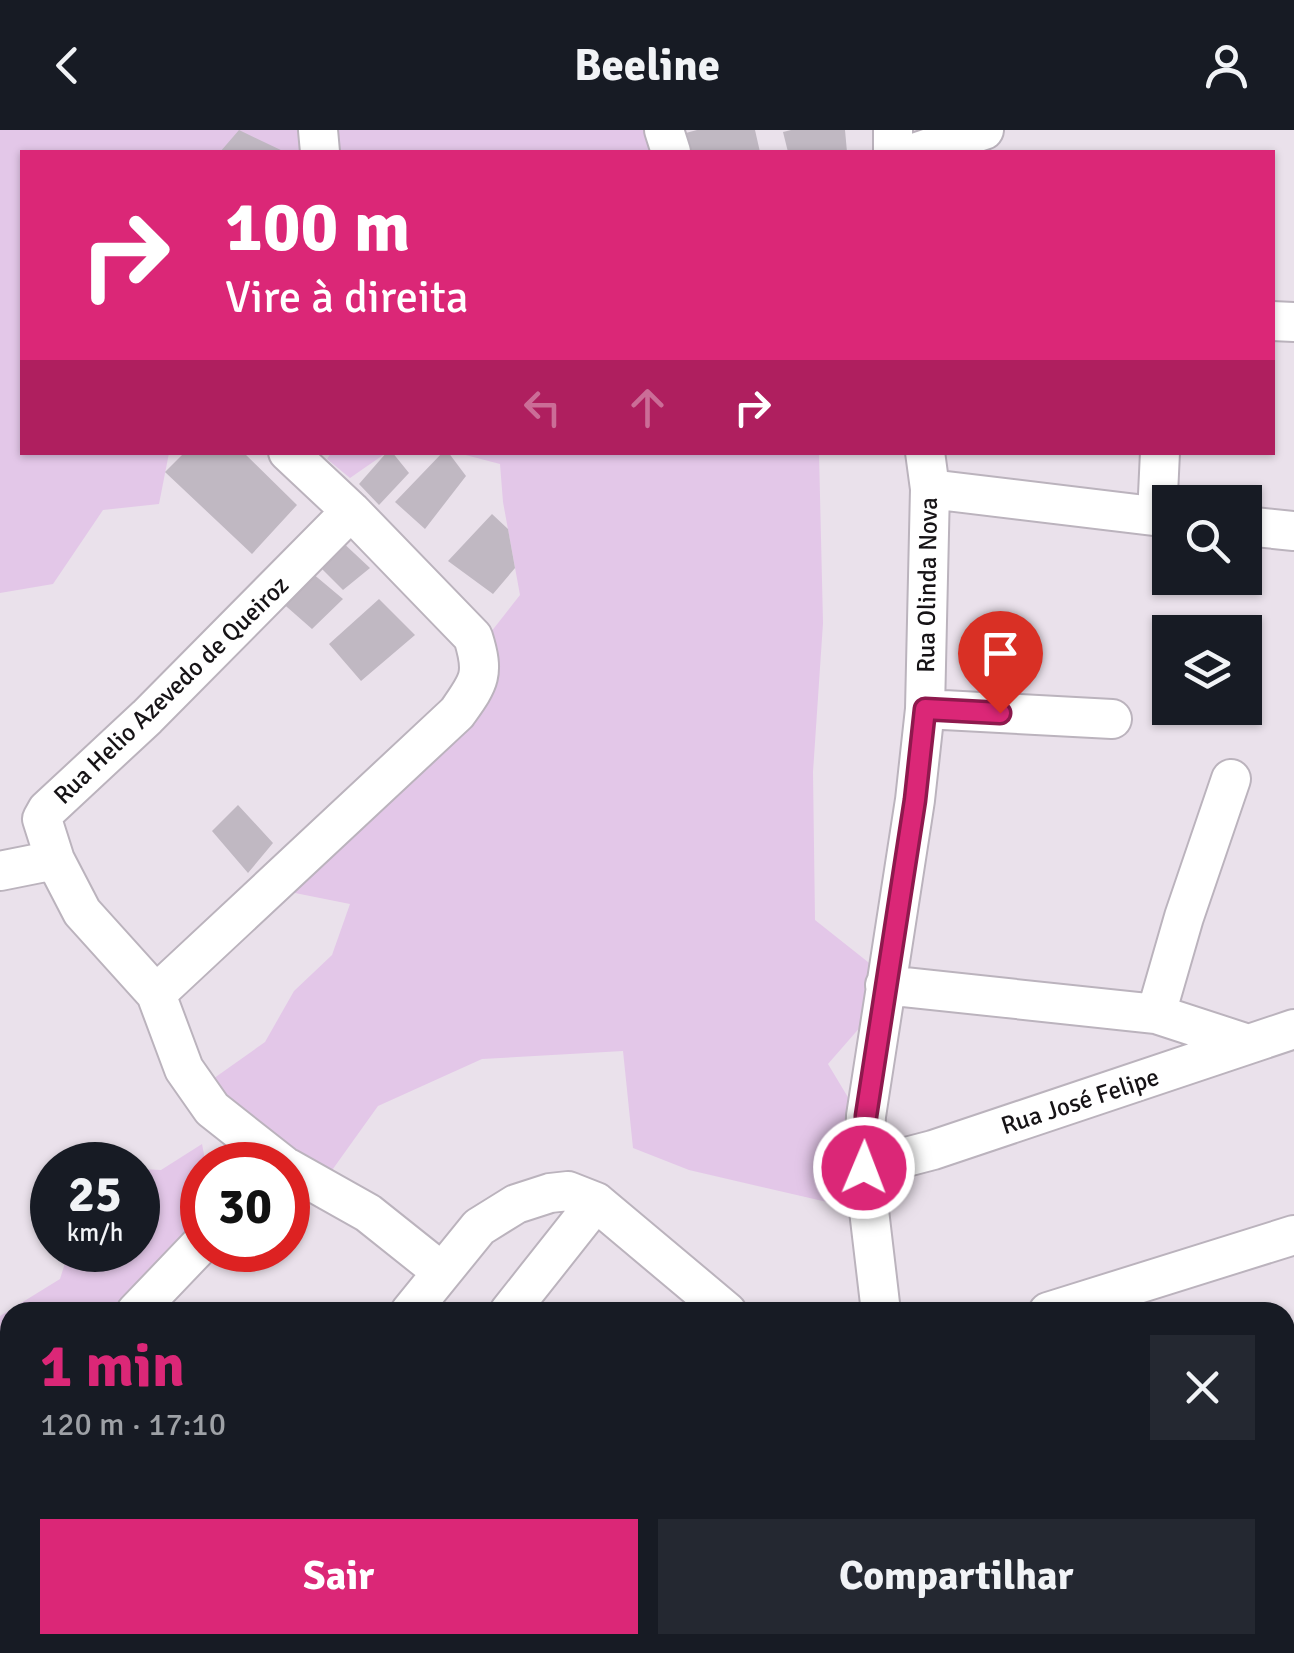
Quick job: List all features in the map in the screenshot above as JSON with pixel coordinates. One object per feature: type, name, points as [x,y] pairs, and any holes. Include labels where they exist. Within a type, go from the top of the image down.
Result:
[{"type":"street","points":[[923,150],[984,130]]},
{"type":"street","points":[[156,994],[457,713],[478,683],[481,662],[473,637],[291,455]]},
{"type":"street","points":[[1160,455],[1162,485]]},
{"type":"street","points":[[928,471],[1152,515]]},
{"type":"street","name":"Rua Olinda Nova","points":[[879,1302],[864,1168],[866,1116],[915,800],[925,709],[928,471]]},
{"type":"street","name":"Rua Helio Azevedo de Queiroz","points":[[254,1142],[212,1108],[184,1069],[156,994],[82,912],[55,860],[42,819],[350,511]]},
{"type":"street","points":[[1262,528],[1294,532]]},
{"type":"street","points":[[925,709],[1112,719]]},
{"type":"street","points":[[1156,1014],[1231,780]]},
{"type":"street","points":[[0,871],[55,860]]},
{"type":"street","points":[[885,985],[1156,1014],[1248,1044]]},
{"type":"street","name":"Rua José Felipe","points":[[864,1168],[933,1150],[1294,1029]]},
{"type":"street","name":"Rua Helio Azevedo de Queiroz","points":[[310,1181],[368,1213],[442,1272]]},
{"type":"street","points":[[418,1302],[479,1227],[516,1204],[568,1190],[596,1202],[715,1302]]},
{"type":"street","points":[[517,1302],[596,1202]]},
{"type":"street","points":[[1080,1302],[1294,1235]]},
{"type":"street","points":[[146,1302],[180,1266]]},
{"type":"shaded area","points":[[0,130],[655,130],[663,150],[20,150],[20,455],[169,455],[159,504],[103,510],[53,584],[0,593]]},
{"type":"shaded area","points":[[329,455],[383,455],[350,478],[327,459]]},
{"type":"shaded area","points":[[466,455],[819,455],[823,623],[813,772],[815,920],[873,966],[862,1025],[828,1064],[852,1104],[840,1205],[689,1170],[633,1148],[623,1051],[482,1059],[378,1106],[320,1187],[310,1177],[310,1142],[273,1142],[210,1081],[265,1042],[294,991],[332,955],[350,904],[270,888],[493,694],[491,632],[520,595],[500,464]]},
{"type":"shaded area","points":[[180,1158],[180,1254],[137,1302],[23,1302],[60,1279],[62,1272],[160,1272],[160,1170]]},
{"type":"building","points":[[239,130],[281,150],[222,150]]},
{"type":"building","points":[[697,130],[755,130],[760,150],[686,150],[682,134]]},
{"type":"building","points":[[845,130],[847,150],[788,150],[783,132]]},
{"type":"building","points":[[182,455],[246,455],[297,505],[252,554],[165,472]]},
{"type":"building","points":[[384,455],[394,455],[409,473],[379,505],[359,484]]},
{"type":"building","points":[[440,455],[450,455],[466,476],[425,529],[395,502]]},
{"type":"building","points":[[492,514],[508,529],[515,568],[493,594],[448,561]]},
{"type":"building","points":[[339,539],[370,568],[343,590],[318,565]]},
{"type":"building","points":[[312,573],[343,599],[312,629],[279,600]]},
{"type":"building","points":[[379,599],[415,635],[361,681],[329,644]]},
{"type":"building","points":[[238,805],[273,843],[248,873],[212,831]]},
{"type":"route","points":[[864,1168],[866,1116],[915,800],[925,709],[1000,713]]}]
